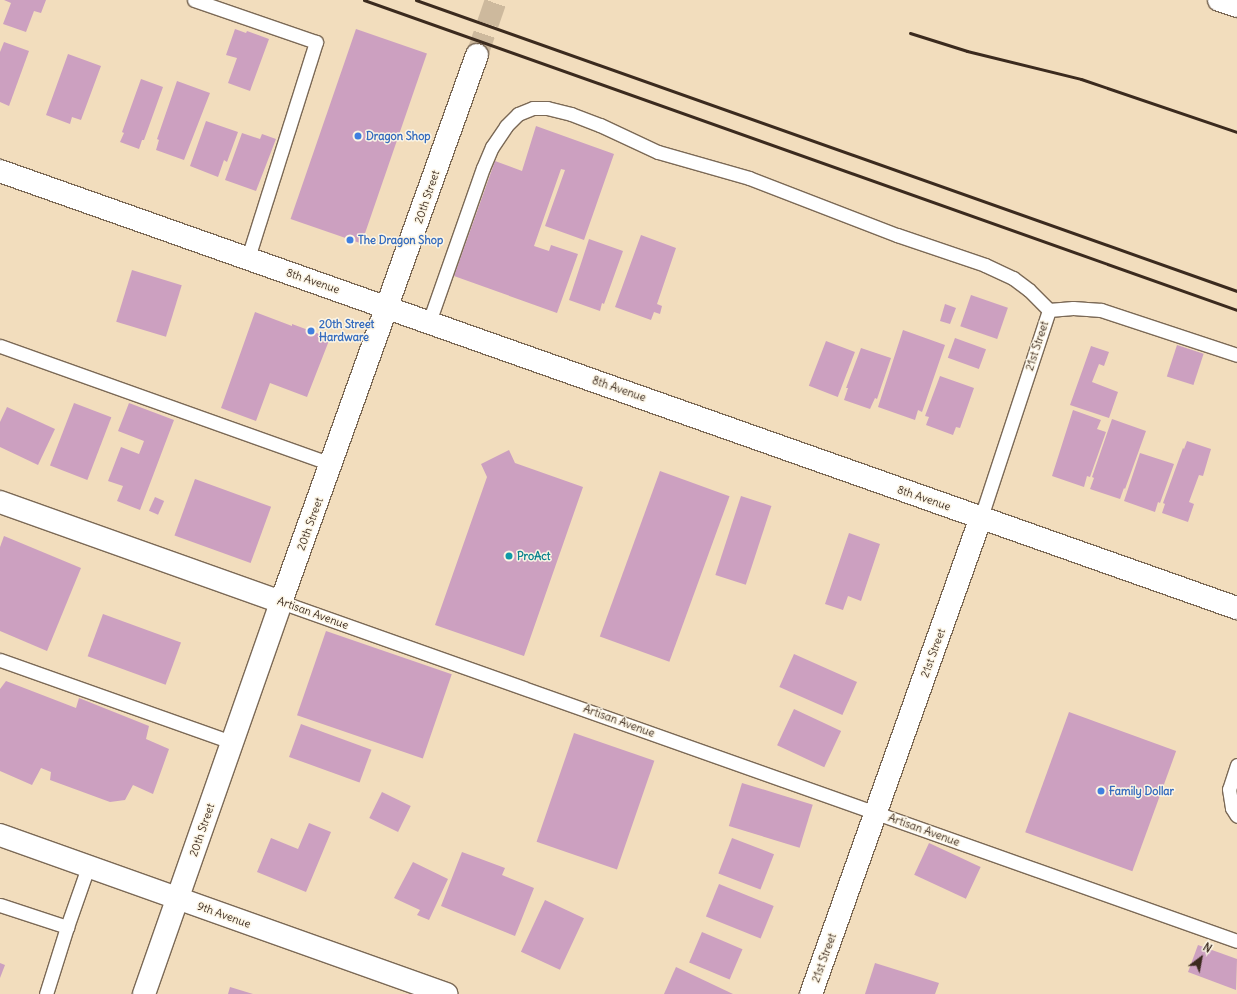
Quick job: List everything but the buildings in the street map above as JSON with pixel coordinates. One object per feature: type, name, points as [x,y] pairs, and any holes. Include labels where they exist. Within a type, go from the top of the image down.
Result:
[{"type":"main road","points":[[1219,0],[1237,6]]},
{"type":"main road","name":"20th Street","points":[[144,994],[281,602],[332,464],[477,55]]},
{"type":"main road","name":"8th Avenue","points":[[0,171],[1237,608]]},
{"type":"main road","name":"Artisan Avenue","points":[[0,502],[281,602]]},
{"type":"main road","name":"21st Street","points":[[811,994],[981,517]]},
{"type":"main road","name":"9th Avenue","points":[[0,836],[447,994]]},
{"type":"lane","points":[[194,0],[316,42],[248,258]]},
{"type":"lane","points":[[429,322],[482,168],[492,147],[506,126],[518,114],[533,108],[547,108],[571,114],[658,152],[750,178],[897,235],[985,265],[1012,278],[1029,290],[1049,310],[1073,308],[1101,310],[1237,355]]},
{"type":"lane","name":"21st Street","points":[[981,517],[1049,310]]},
{"type":"lane","points":[[0,346],[332,464]]},
{"type":"lane","name":"Artisan Avenue","points":[[281,602],[1237,941]]},
{"type":"lane","points":[[0,660],[232,742]]},
{"type":"lane","points":[[1237,765],[1229,790],[1232,808],[1237,816]]},
{"type":"lane","points":[[46,994],[88,867]]},
{"type":"lane","points":[[0,905],[67,927]]},
{"type":"tunnel","points":[[477,55],[496,0]]},
{"type":"railway","points":[[364,0],[1237,310]]},
{"type":"railway","points":[[416,0],[1237,291]]},
{"type":"railway","points":[[910,33],[967,51],[1081,79],[1237,132]]},
{"type":"place","name":"Dragon Shop","points":[[358,136]]},
{"type":"place","name":"The Dragon Shop","points":[[350,240]]},
{"type":"place","name":"20th Street Hardware","points":[[311,331]]},
{"type":"place","name":"ProAct","points":[[509,556]]},
{"type":"place","name":"Family Dollar","points":[[1101,791]]}]
